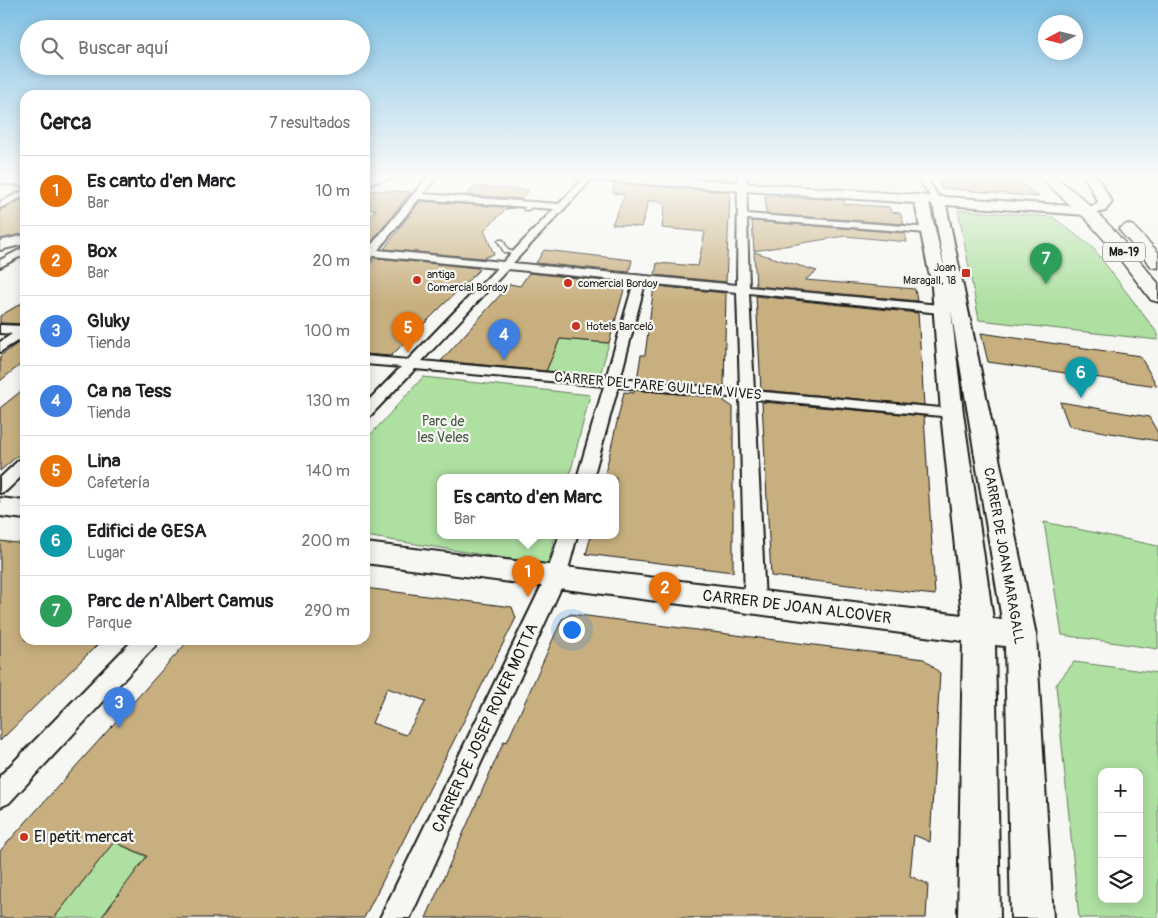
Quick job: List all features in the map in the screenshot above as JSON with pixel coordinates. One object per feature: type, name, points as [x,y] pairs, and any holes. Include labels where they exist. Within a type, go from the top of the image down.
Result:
[{"type":"highway","name":"Ma-19","points":[[1105,218],[1120,247],[1158,296]]},
{"type":"highway","name":"Ma-19","points":[[1114,218],[1128,229],[1158,263]]},
{"type":"street","points":[[370,251],[398,218]]},
{"type":"street","points":[[370,408],[551,218]]},
{"type":"street","points":[[743,218],[743,288],[755,602]]},
{"type":"street","points":[[767,218],[928,230]]},
{"type":"street","points":[[927,218],[940,287],[940,309],[979,630],[979,918]]},
{"type":"street","name":"CARRER DE JOAN MARAGALL","points":[[943,218],[1020,635],[1032,918]]},
{"type":"street","points":[[0,246],[20,241]]},
{"type":"street","points":[[0,264],[20,253]]},
{"type":"street","points":[[370,255],[508,264],[940,309]]},
{"type":"street","points":[[586,474],[641,278]]},
{"type":"street","points":[[0,329],[20,331]]},
{"type":"street","points":[[0,348],[20,334]]},
{"type":"street","name":"CARRER DEL PARE GUILLEM VIVES","points":[[370,360],[952,413]]},
{"type":"street","points":[[0,487],[20,469]]},
{"type":"street","points":[[0,507],[20,509]]},
{"type":"street","name":"CARRER DE JOSEP ROVER MOTTA","points":[[395,918],[556,577],[567,539]]},
{"type":"street","name":"CARRER DE JOAN ALCOVER","points":[[370,554],[1020,635]]},
{"type":"street","points":[[0,794],[142,645]]},
{"type":"lane","points":[[501,241],[506,251],[517,255]]},
{"type":"green space","points":[[959,218],[1054,218],[1094,249],[1158,334],[1158,340],[979,320]]},
{"type":"green space","points":[[560,339],[609,343],[600,375],[546,371]]},
{"type":"green space","name":"Parc de les Veles","points":[[423,377],[590,395],[570,474],[437,474],[437,539],[554,539],[548,565],[370,537],[370,435]]},
{"type":"green space","points":[[1044,522],[1158,546],[1158,649],[1062,635]]},
{"type":"green space","points":[[1074,662],[1158,673],[1158,918],[1079,918],[1056,685]]},
{"type":"green space","points":[[114,842],[147,857],[101,918],[54,918]]},
{"type":"building","points":[[0,218],[20,218],[20,234],[0,239]]},
{"type":"building","points":[[370,218],[391,218],[370,244]]},
{"type":"building","points":[[407,218],[497,218],[484,230],[494,254],[483,258],[384,249]]},
{"type":"building","points":[[615,218],[644,218],[641,227],[612,224]]},
{"type":"building","points":[[663,218],[729,218],[726,282],[655,275],[657,263],[698,266],[705,232],[662,228]]},
{"type":"building","points":[[819,218],[902,218],[904,224]]},
{"type":"building","points":[[752,221],[905,233],[907,242],[845,236],[754,251]]},
{"type":"building","points":[[544,250],[632,260],[629,272],[536,263]]},
{"type":"building","points":[[754,252],[817,271],[805,280],[915,289],[917,301],[756,286]]},
{"type":"building","points":[[376,258],[477,268],[479,270],[391,356],[370,354],[370,265]]},
{"type":"building","points":[[529,273],[626,283],[609,343],[560,339],[546,371],[441,361],[510,284],[520,286]]},
{"type":"building","points":[[654,286],[726,293],[724,387],[637,379],[641,355],[645,355]]},
{"type":"building","points":[[756,296],[918,313],[924,405],[761,390]]},
{"type":"building","points":[[20,304],[20,324],[0,323],[0,316]]},
{"type":"building","points":[[981,333],[1140,356],[1157,386],[988,362]]},
{"type":"building","points":[[20,342],[20,365],[0,381],[0,356]]},
{"type":"building","points":[[634,390],[724,398],[724,401],[733,407],[733,572],[586,554],[590,539],[619,539],[619,474],[605,474],[624,392],[634,393]]},
{"type":"building","points":[[20,392],[20,453],[0,471],[0,408]]},
{"type":"building","points":[[762,402],[924,416],[935,595],[771,576]]},
{"type":"building","points":[[1060,402],[1149,417],[1158,433],[1158,441],[1069,426]]},
{"type":"building","points":[[0,541],[20,543],[20,645],[97,645],[0,741]]},
{"type":"building","points":[[370,589],[512,607],[516,618],[364,918],[101,918],[147,856],[114,842],[54,918],[0,918],[0,851],[185,645],[370,645]],"holes":[[[387,688],[426,701],[406,735],[372,723]]]},
{"type":"building","points":[[571,614],[924,659],[940,673],[930,842],[914,835],[910,876],[928,884],[926,918],[426,918],[504,741],[507,742],[562,619]]},
{"type":"place","name":"Joan Maragall, 18","points":[[966,273]]},
{"type":"place","name":"antiga Comercial Bordoy","points":[[417,280]]},
{"type":"place","name":"comercial Bordoy","points":[[568,283]]},
{"type":"place","name":"Parc de n'Albert Camus","points":[[1046,284]]},
{"type":"place","name":"Hotels Barceló","points":[[576,326]]},
{"type":"place","name":"Lina","points":[[408,353]]},
{"type":"place","name":"Ca na Tess","points":[[504,360]]},
{"type":"place","name":"Edifici de GESA","points":[[1081,398]]},
{"type":"place","name":"Es canto d'en Marc","points":[[528,597]]},
{"type":"place","name":"Box","points":[[665,613]]},
{"type":"place","name":"Gluky","points":[[119,728]]},
{"type":"place","name":"El petit mercat","points":[[24,837]]}]
